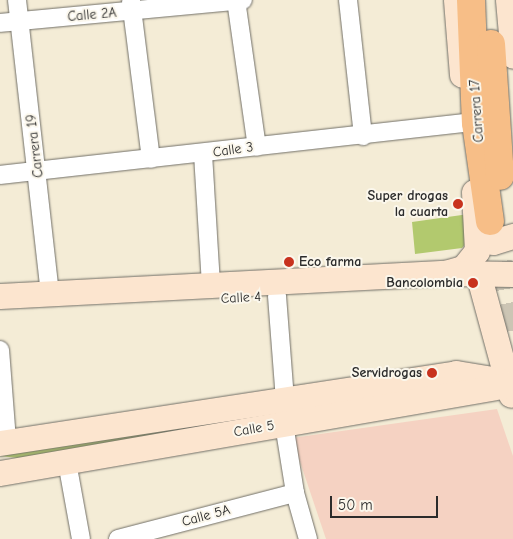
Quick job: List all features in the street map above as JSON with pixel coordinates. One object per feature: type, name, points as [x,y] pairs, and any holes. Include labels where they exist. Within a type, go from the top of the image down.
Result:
[{"type":"main road","points":[[445,273],[463,268],[474,258],[480,243],[496,225],[465,124],[456,0]]},
{"type":"main road","name":"Carrera 17","points":[[471,0],[476,122],[496,225]]},
{"type":"main road","name":"Carrera 17","points":[[488,0],[496,225]]},
{"type":"main road","points":[[508,0],[513,56]]},
{"type":"main road","name":"Calle 4","points":[[0,296],[445,273],[480,277],[513,274]]},
{"type":"main road","points":[[480,277],[511,390]]},
{"type":"main road","name":"Calle 4","points":[[0,311],[446,289],[480,277]]},
{"type":"main road","name":"Calle 5","points":[[4,442],[456,373],[489,376],[511,390]]},
{"type":"main road","name":"Calle 5","points":[[3,472],[284,424],[511,390]]},
{"type":"street","name":"Carrera 19","points":[[16,0],[39,172],[50,293]]},
{"type":"street","name":"Calle 2A","points":[[0,23],[20,22],[131,6],[238,0]]},
{"type":"street","points":[[238,0],[257,147]]},
{"type":"street","points":[[348,0],[363,136]]},
{"type":"street","points":[[131,6],[151,159]]},
{"type":"street","name":"Calle 3","points":[[0,174],[39,172],[465,124]]},
{"type":"street","points":[[203,154],[211,285]]},
{"type":"street","points":[[277,296],[285,399]]},
{"type":"street","points":[[0,350],[4,442]]},
{"type":"street","points":[[284,424],[295,493],[308,539]]},
{"type":"street","points":[[67,462],[81,539]]},
{"type":"street","name":"Calle 5A","points":[[118,539],[295,493]]},
{"type":"shaded area","points":[[497,409],[513,456],[513,539],[326,539],[292,438]]},
{"type":"green space","points":[[469,214],[472,237],[462,248],[415,254],[412,222]]},
{"type":"green space","points":[[356,396],[356,403],[18,458],[0,456]]},
{"type":"tunnel","points":[[490,221],[513,343]]},
{"type":"place","name":"Super drogas la cuarta","points":[[458,204]]},
{"type":"place","name":"Eco farma","points":[[289,262]]},
{"type":"place","name":"Bancolombia","points":[[473,283]]},
{"type":"place","name":"Servidrogas","points":[[432,373]]}]
